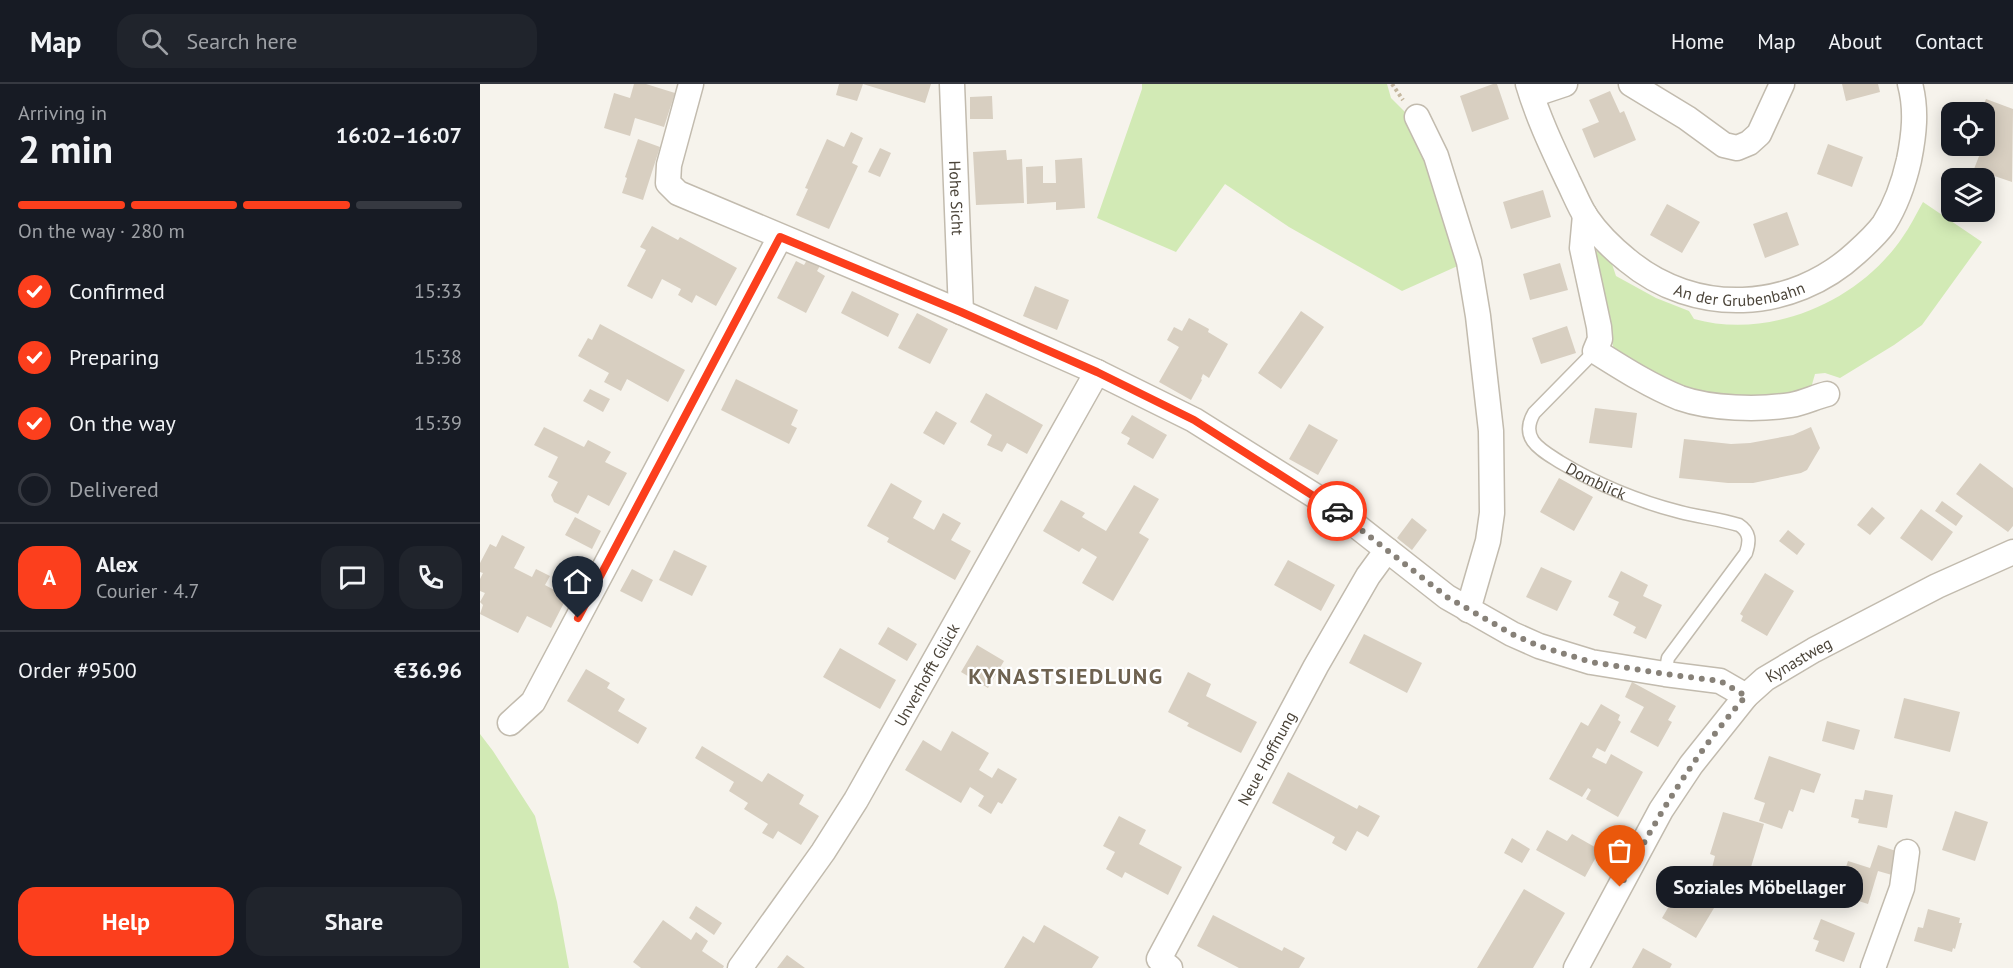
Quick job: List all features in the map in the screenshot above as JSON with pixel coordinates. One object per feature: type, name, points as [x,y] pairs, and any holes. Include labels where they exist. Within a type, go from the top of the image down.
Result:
[{"type":"street","points":[[691,84],[669,165],[668,183],[678,192],[1097,372],[1194,420],[1331,506],[1425,581],[1468,610],[1512,634],[1591,662],[1720,681],[1746,696]]},
{"type":"street","name":"Hohe Sicht","points":[[952,84],[961,312]]},
{"type":"street","name":"An der Grubenbahn","points":[[1565,84],[1530,90],[1550,145],[1585,215],[1597,231],[1628,261],[1667,285],[1716,300],[1743,301],[1769,297],[1816,282],[1837,270],[1882,226],[1892,210],[1906,174],[1915,125],[1910,84]]},
{"type":"street","points":[[1630,84],[1687,118],[1724,145],[1737,148],[1749,143],[1759,134],[1782,84]]},
{"type":"street","points":[[1417,117],[1436,156],[1468,262],[1478,316],[1491,431],[1492,513],[1488,541],[1468,610]]},
{"type":"street","points":[[1585,215],[1582,248],[1600,339],[1595,351],[1654,386],[1682,398],[1709,404],[1744,408],[1792,405],[1827,394]]},
{"type":"street","points":[[510,723],[533,702],[780,237]]},
{"type":"street","name":"Unverhofft Glück","points":[[740,968],[823,852],[856,800],[1097,372]]},
{"type":"street","name":"Neue Hoffnung","points":[[1170,968],[1159,959],[1316,666],[1368,576],[1387,550]]},
{"type":"street","name":"Kynastweg","points":[[1576,968],[1661,810],[1691,765],[1746,696],[1765,679],[1814,651],[1937,586],[2013,552]]},
{"type":"street","points":[[1873,968],[1902,888],[1907,852]]},
{"type":"lane","name":"Domblick","points":[[1595,351],[1534,413],[1529,429],[1536,446],[1599,484],[1638,500],[1682,513],[1739,525],[1746,530],[1749,542],[1746,553],[1668,658],[1665,674]]},
{"type":"green space","points":[[1142,84],[1387,84],[1391,98],[1412,119],[1462,264],[1402,291],[1289,227],[1225,184],[1176,252],[1097,218]]},
{"type":"green space","points":[[1923,202],[1941,214],[1941,222],[1952,222],[1982,242],[1922,325],[1840,378],[1825,373],[1815,374],[1811,388],[1795,398],[1747,400],[1685,390],[1615,354],[1591,252],[1598,251],[1612,264],[1616,276],[1656,298],[1689,311],[1694,319],[1723,324],[1752,324],[1782,319],[1810,310],[1837,297],[1862,281],[1884,261],[1910,225]]},
{"type":"green space","points":[[480,734],[535,816],[557,902],[569,968],[480,968]]},
{"type":"building","points":[[634,84],[646,84],[675,93],[664,127],[635,118],[630,136],[604,128],[614,93],[630,98]]},
{"type":"building","points":[[839,84],[863,84],[857,101],[836,95]]},
{"type":"building","points":[[863,84],[931,84],[925,103]]},
{"type":"building","points":[[1497,84],[1509,119],[1472,132],[1460,96]]},
{"type":"building","points":[[1842,84],[1878,84],[1880,92],[1846,101]]},
{"type":"building","points":[[1610,91],[1620,113],[1624,111],[1636,140],[1594,158],[1582,129],[1599,122],[1589,100]]},
{"type":"building","points":[[992,96],[993,119],[970,119],[970,97]]},
{"type":"building","points":[[1995,102],[2013,109],[2012,182],[1995,176],[1995,168],[1974,168],[1979,156],[1995,156]]},
{"type":"building","points":[[851,132],[863,138],[852,163],[858,166],[829,229],[796,215],[808,189],[805,188],[827,139],[844,147]]},
{"type":"building","points":[[638,139],[660,147],[643,200],[622,193]]},
{"type":"building","points":[[1828,144],[1863,157],[1852,187],[1817,174]]},
{"type":"building","points":[[880,148],[891,153],[880,177],[868,172]]},
{"type":"building","points":[[1006,150],[1007,160],[1022,159],[1024,203],[976,205],[973,152]]},
{"type":"building","points":[[1082,158],[1085,208],[1056,210],[1056,202],[1027,204],[1026,167],[1043,166],[1043,183],[1056,183],[1055,160]]},
{"type":"building","points":[[1543,190],[1551,217],[1511,229],[1503,202]]},
{"type":"building","points":[[1667,204],[1700,222],[1682,253],[1650,235]]},
{"type":"building","points":[[1787,212],[1799,245],[1765,258],[1753,224]]},
{"type":"building","points":[[652,226],[678,240],[680,237],[737,268],[716,306],[696,295],[692,303],[678,295],[681,289],[662,279],[652,299],[627,286],[646,250],[640,247]]},
{"type":"building","points":[[807,260],[820,266],[817,271],[825,276],[806,313],[777,298],[796,261],[804,265]]},
{"type":"building","points":[[1560,263],[1568,290],[1530,300],[1523,274]]},
{"type":"building","points":[[1035,286],[1069,300],[1057,330],[1023,316]]},
{"type":"building","points":[[852,291],[899,314],[888,337],[841,313]]},
{"type":"building","points":[[1301,311],[1324,327],[1281,389],[1258,373]]},
{"type":"building","points":[[917,313],[948,329],[930,364],[898,348]]},
{"type":"building","points":[[1189,318],[1209,329],[1208,332],[1228,344],[1209,378],[1203,374],[1191,400],[1159,382],[1179,347],[1167,340],[1174,327],[1182,331]]},
{"type":"building","points":[[600,324],[685,370],[668,402],[627,379],[621,391],[604,382],[609,373],[578,356],[588,338],[592,340]]},
{"type":"building","points":[[1567,326],[1576,353],[1541,364],[1532,338]]},
{"type":"building","points":[[736,379],[798,410],[791,425],[797,428],[789,444],[721,410]]},
{"type":"building","points":[[590,389],[610,399],[603,412],[583,401]]},
{"type":"building","points":[[986,393],[1043,425],[1027,454],[1007,443],[1002,452],[987,445],[992,435],[970,422]]},
{"type":"building","points":[[1595,408],[1637,413],[1632,448],[1589,443]]},
{"type":"building","points":[[936,411],[957,423],[944,445],[923,433]]},
{"type":"building","points":[[1132,415],[1167,435],[1153,459],[1127,444],[1130,438],[1121,433]]},
{"type":"building","points":[[1309,424],[1338,440],[1318,475],[1289,459]]},
{"type":"building","points":[[544,427],[584,447],[588,440],[611,452],[605,462],[627,473],[609,506],[588,495],[578,514],[554,502],[551,495],[558,482],[548,477],[558,457],[534,445]]},
{"type":"building","points":[[1811,427],[1820,448],[1807,470],[1801,473],[1753,483],[1679,478],[1684,439],[1731,444],[1750,443],[1793,435]]},
{"type":"building","points":[[1980,463],[2013,488],[2013,526],[2008,532],[1956,494]]},
{"type":"building","points":[[1559,478],[1593,497],[1574,531],[1540,512]]},
{"type":"building","points":[[891,483],[922,501],[913,518],[934,530],[943,513],[961,523],[951,540],[971,551],[955,580],[887,542],[889,538],[867,526]]},
{"type":"building","points":[[1134,485],[1159,499],[1139,533],[1149,539],[1113,601],[1082,583],[1097,557],[1082,548],[1079,552],[1043,531],[1061,500],[1085,513],[1082,517],[1106,531]]},
{"type":"building","points":[[1942,501],[1963,516],[1956,526],[1935,511]]},
{"type":"building","points":[[1872,507],[1885,518],[1870,535],[1857,525]]},
{"type":"building","points":[[1921,509],[1953,532],[1932,561],[1900,538]]},
{"type":"building","points":[[575,517],[601,531],[592,549],[565,535]]},
{"type":"building","points":[[1412,518],[1427,530],[1412,550],[1397,538]]},
{"type":"building","points":[[1788,530],[1805,544],[1797,555],[1779,541]]},
{"type":"building","points":[[502,535],[525,547],[514,568],[532,577],[536,569],[550,576],[545,585],[567,597],[551,628],[527,616],[518,633],[480,614],[483,605],[480,602],[485,593],[480,591],[480,579],[483,573],[480,572],[480,563],[490,544],[496,547]]},
{"type":"building","points":[[674,550],[707,566],[692,596],[659,580]]},
{"type":"building","points":[[1288,560],[1335,585],[1321,611],[1274,585]]},
{"type":"building","points":[[1541,567],[1572,581],[1557,611],[1526,597]]},
{"type":"building","points":[[632,569],[653,580],[642,602],[620,591]]},
{"type":"building","points":[[1621,571],[1648,585],[1643,596],[1662,605],[1646,639],[1633,633],[1636,627],[1613,615],[1619,602],[1608,597]]},
{"type":"building","points":[[1765,573],[1794,591],[1767,636],[1741,621],[1743,616],[1740,614]]},
{"type":"building","points":[[888,627],[917,644],[907,661],[878,644]]},
{"type":"building","points":[[1364,634],[1422,663],[1407,693],[1349,663]]},
{"type":"building","points":[[977,645],[1004,661],[988,688],[961,672]]},
{"type":"building","points":[[840,648],[896,680],[880,709],[823,677]]},
{"type":"building","points":[[586,669],[610,683],[607,688],[625,699],[618,711],[647,728],[638,744],[567,701]]},
{"type":"building","points":[[1188,672],[1211,684],[1206,696],[1257,722],[1241,753],[1187,726],[1189,723],[1168,712]]},
{"type":"building","points":[[1632,682],[1676,706],[1668,720],[1672,722],[1658,747],[1630,732],[1644,707],[1625,697]]},
{"type":"building","points":[[1904,698],[1960,712],[1950,752],[1894,738]]},
{"type":"building","points":[[1601,704],[1620,715],[1618,720],[1621,722],[1605,752],[1597,748],[1592,757],[1606,764],[1611,754],[1643,772],[1618,817],[1586,799],[1591,790],[1588,788],[1582,797],[1549,779],[1581,722],[1588,726]]},
{"type":"building","points":[[1827,721],[1860,730],[1854,750],[1822,741]]},
{"type":"building","points":[[952,731],[989,753],[979,770],[992,778],[998,768],[1017,779],[1002,804],[998,802],[991,814],[978,806],[984,796],[970,787],[961,803],[905,770],[923,740],[941,751]]},
{"type":"building","points":[[702,746],[762,782],[768,773],[804,795],[799,804],[819,816],[801,845],[778,831],[773,839],[762,833],[768,824],[744,809],[748,803],[729,791],[734,782],[695,758]]},
{"type":"building","points":[[1769,756],[1821,774],[1814,793],[1801,789],[1793,812],[1789,810],[1782,829],[1759,821],[1765,803],[1754,799]]},
{"type":"building","points":[[1288,772],[1357,809],[1359,805],[1380,816],[1368,837],[1357,831],[1346,851],[1332,843],[1335,837],[1272,803]]},
{"type":"building","points":[[1865,790],[1893,795],[1887,828],[1858,823],[1859,819],[1851,817],[1855,799],[1863,800]]},
{"type":"building","points":[[1955,811],[1988,822],[1975,861],[1942,850]]},
{"type":"building","points":[[1723,812],[1764,824],[1751,867],[1747,866],[1744,877],[1712,868],[1715,856],[1710,854]]},
{"type":"building","points":[[1119,816],[1146,830],[1139,844],[1182,867],[1168,895],[1125,872],[1122,878],[1106,869],[1115,852],[1103,846]]},
{"type":"building","points":[[1547,830],[1567,841],[1572,834],[1600,850],[1585,877],[1536,850]]},
{"type":"building","points":[[1512,838],[1530,849],[1522,863],[1504,853]]},
{"type":"building","points":[[1878,845],[1899,852],[1892,875],[1878,871],[1868,904],[1837,894],[1848,861],[1870,868]]},
{"type":"building","points":[[1685,878],[1720,898],[1696,938],[1662,918],[1669,906],[1665,905],[1675,888],[1678,890]]},
{"type":"building","points":[[1524,889],[1565,913],[1533,968],[1477,968]]},
{"type":"building","points":[[696,906],[722,923],[714,935],[689,918]]},
{"type":"building","points":[[1928,909],[1960,918],[1959,923],[1962,923],[1955,949],[1953,948],[1952,952],[1914,941],[1918,927],[1923,928]]},
{"type":"building","points":[[1213,915],[1282,951],[1284,947],[1305,958],[1299,968],[1239,968],[1197,946]]},
{"type":"building","points":[[1821,919],[1855,933],[1844,962],[1815,951],[1819,941],[1813,939]]},
{"type":"building","points":[[663,920],[691,940],[696,932],[708,941],[702,951],[724,966],[723,968],[641,968],[633,962]]},
{"type":"building","points":[[1044,925],[1099,957],[1092,968],[1004,968],[1023,936],[1034,943]]},
{"type":"building","points":[[1643,948],[1672,964],[1670,968],[1632,968]]},
{"type":"building","points":[[787,955],[805,968],[777,968]]},
{"type":"way so far","points":[[1337,511],[1447,597],[1512,634],[1539,646],[1591,662],[1720,681],[1746,696],[1691,765],[1661,810],[1620,887]]},
{"type":"place","name":"Soziales Möbellager","points":[[1620,887]]},
{"type":"district","name":"KYNASTSIEDLUNG","points":[[1066,676]]},
{"type":"route","points":[[578,618],[780,237],[961,312],[1097,372],[1194,420],[1337,511]]}]
